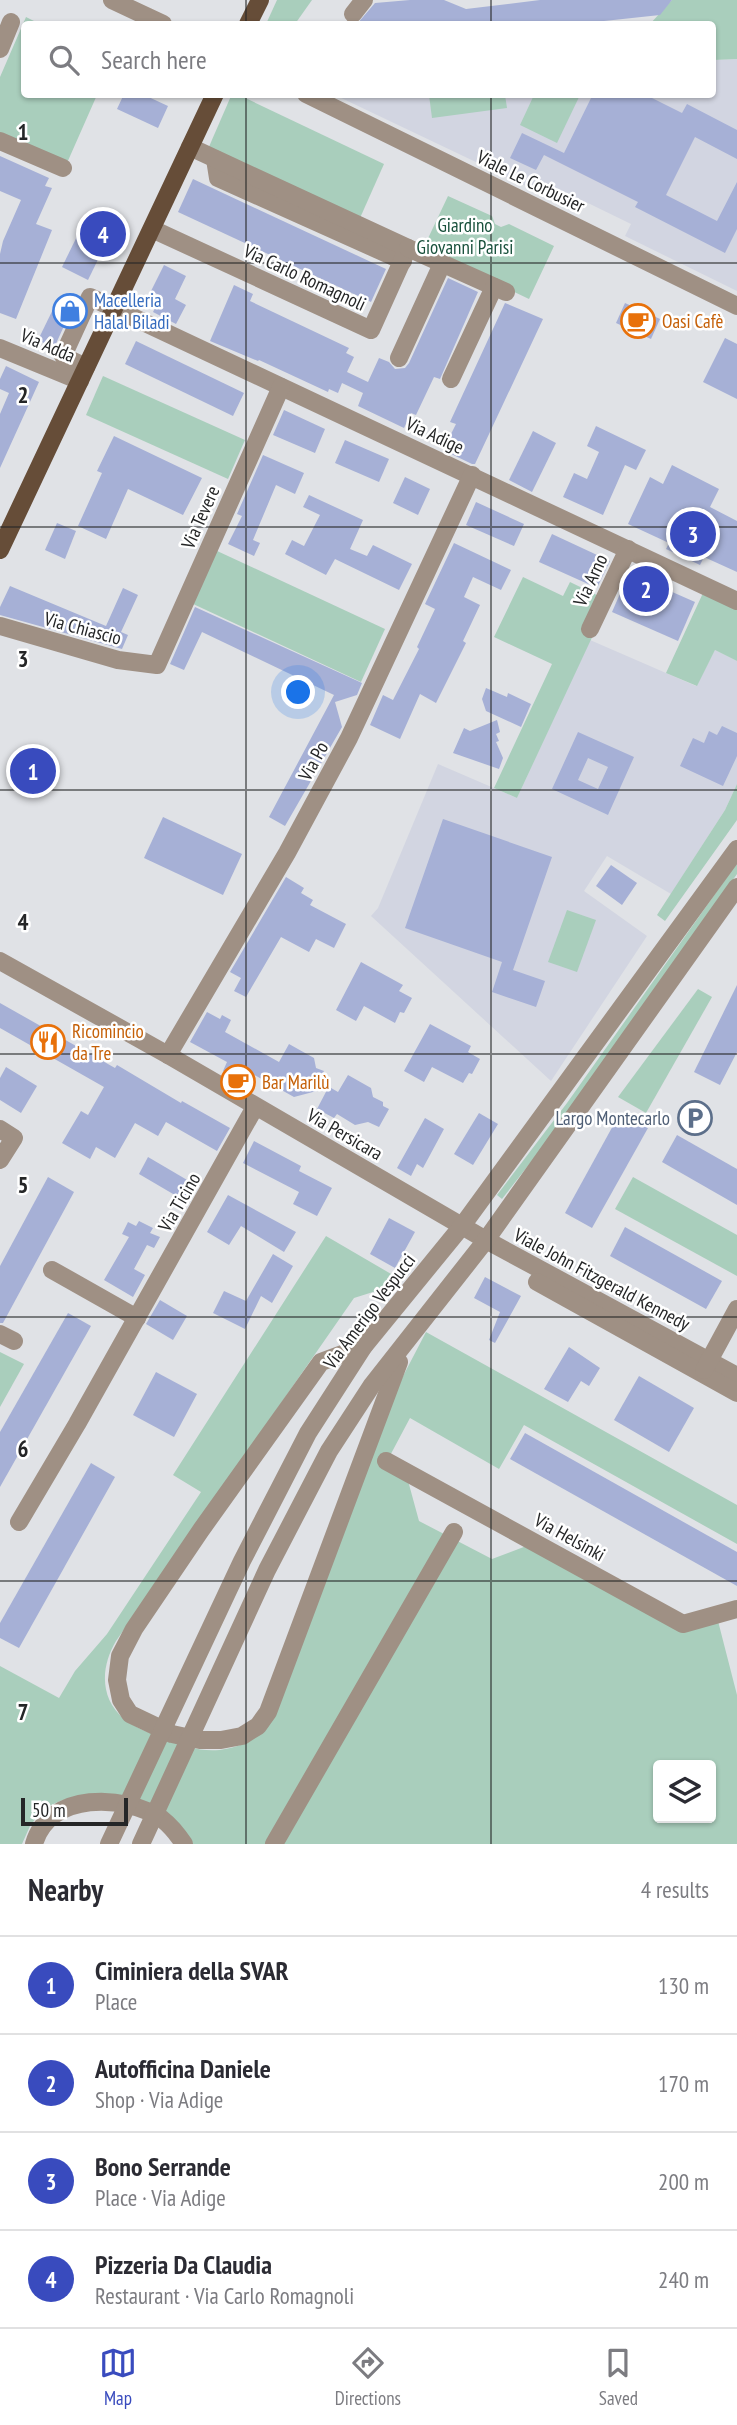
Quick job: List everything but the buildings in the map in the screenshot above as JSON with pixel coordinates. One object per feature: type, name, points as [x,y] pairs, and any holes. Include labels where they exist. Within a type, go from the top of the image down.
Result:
[{"type":"main road","points":[[250,21],[260,0]]},
{"type":"main road","points":[[0,550],[213,98]]},
{"type":"street","points":[[111,0],[156,21]]},
{"type":"street","points":[[0,49],[11,22]]},
{"type":"street","name":"Viale Le Corbusier","points":[[314,98],[737,306]]},
{"type":"street","points":[[0,141],[63,168]]},
{"type":"street","points":[[190,147],[215,159],[218,178],[406,255],[442,264],[500,290],[451,379]]},
{"type":"street","name":"Via Carlo Romagnoli","points":[[152,229],[371,331],[406,255]]},
{"type":"street","points":[[399,358],[442,264]]},
{"type":"street","name":"Via Adige","points":[[83,374],[63,356],[90,298],[737,601]]},
{"type":"street","name":"Via Adda","points":[[0,348],[83,374]]},
{"type":"street","name":"Via Tevere","points":[[157,665],[281,387]]},
{"type":"street","name":"Via Po","points":[[168,1055],[287,853],[349,738],[472,475]]},
{"type":"street","name":"Via Arno","points":[[590,629],[628,549]]},
{"type":"street","name":"Via Chiascio","points":[[0,626],[118,660],[157,665]]},
{"type":"street","name":"Via Amerigo Vespucci","points":[[110,1844],[263,1518],[308,1433],[364,1346],[462,1226],[737,849]]},
{"type":"street","points":[[141,1844],[285,1532],[329,1451],[372,1385],[486,1240],[737,887]]},
{"type":"street","name":"Via Persicara","points":[[0,961],[168,1055],[486,1240]]},
{"type":"street","name":"Via Ticino","points":[[19,1522],[255,1107]]},
{"type":"street","points":[[0,1129],[14,1138],[0,1160]]},
{"type":"street","name":"Viale John Fitzgerald Kennedy","points":[[486,1240],[705,1367],[737,1393]]},
{"type":"street","points":[[52,1270],[137,1318]]},
{"type":"street","points":[[705,1367],[737,1309]]},
{"type":"street","points":[[364,1346],[321,1362],[134,1629],[120,1656],[117,1680],[121,1700],[130,1714],[173,1734],[200,1740],[242,1736],[258,1726],[268,1712],[408,1341]]},
{"type":"street","name":"Viale John Fitzgerald Kennedy","points":[[705,1367],[737,1376]]},
{"type":"street","name":"Via Helsinki","points":[[386,1461],[683,1624],[737,1609]]},
{"type":"street","points":[[274,1844],[454,1532]]},
{"type":"street","points":[[34,1844],[50,1817],[68,1807],[113,1802],[139,1807],[162,1819],[175,1830],[184,1844]]},
{"type":"shaded area","points":[[737,59],[737,291],[625,236],[631,224],[590,204],[547,184],[543,194],[341,98],[716,98],[716,60]]},
{"type":"shaded area","points":[[590,640],[696,686],[715,650],[737,661],[737,784],[725,810],[671,894],[607,856],[584,891],[647,936],[551,1081],[371,916],[378,908],[438,764],[517,798]]},
{"type":"green space","points":[[277,0],[312,0],[297,21],[267,21]]},
{"type":"green space","points":[[672,0],[737,0],[737,59],[716,60],[716,21],[653,21]]},
{"type":"green space","points":[[21,29],[21,98],[96,98],[67,163],[0,134],[0,77]]},
{"type":"green space","points":[[230,98],[245,98],[384,164],[360,218],[208,149]]},
{"type":"green space","points":[[429,98],[505,98],[507,108],[432,118]]},
{"type":"green space","points":[[533,98],[579,98],[557,143],[520,125]]},
{"type":"green space","name":"Giardino Giovanni Parisi","points":[[448,196],[492,216],[495,224],[501,227],[509,224],[554,246],[529,299],[423,249]]},
{"type":"green space","points":[[103,376],[245,440],[228,479],[86,415]]},
{"type":"green space","points":[[215,550],[385,629],[361,682],[191,603]]},
{"type":"green space","points":[[523,577],[563,596],[570,582],[609,601],[517,798],[494,788],[552,664],[494,637]]},
{"type":"green space","points":[[703,593],[737,609],[737,661],[715,650],[697,686],[666,673]]},
{"type":"green space","points":[[737,784],[737,820],[665,921],[657,915],[725,810]]},
{"type":"green space","points":[[737,863],[737,874],[574,1107],[502,1199],[497,1195],[567,1103]]},
{"type":"green space","points":[[567,910],[596,920],[577,972],[548,962]]},
{"type":"green space","points":[[698,989],[712,997],[646,1113],[618,1097]]},
{"type":"green space","points":[[633,1177],[737,1235],[737,1276],[615,1209]]},
{"type":"green space","points":[[326,1236],[398,1278],[392,1286],[354,1298],[116,1641],[105,1671],[110,1701],[116,1711],[133,1725],[185,1746],[214,1750],[246,1743],[388,1405],[426,1332],[737,1505],[737,1544],[524,1425],[499,1469],[410,1418],[385,1465],[407,1477],[419,1521],[492,1559],[529,1545],[681,1631],[718,1621],[737,1695],[737,1844],[188,1844],[177,1828],[83,1795],[43,1809],[30,1826],[22,1844],[0,1844],[0,1666],[59,1698],[75,1671],[107,1634],[201,1492],[173,1475]]},
{"type":"green space","points":[[0,1352],[24,1364],[0,1407]]},
{"type":"place","name":"Pizzeria Da Claudia","points":[[103,234]]},
{"type":"place","name":"Macelleria Halal Biladi","points":[[70,311]]},
{"type":"place","name":"Oasi Cafè","points":[[638,321]]},
{"type":"place","name":"Bono Serrande","points":[[693,534]]},
{"type":"place","name":"Autofficina Daniele","points":[[646,589]]},
{"type":"place","name":"Ciminiera della SVAR","points":[[33,771]]},
{"type":"place","name":"Ricomincio da Tre","points":[[48,1042]]},
{"type":"place","name":"Bar Marilù","points":[[238,1082]]},
{"type":"place","name":"Largo Montecarlo","points":[[695,1118]]}]
